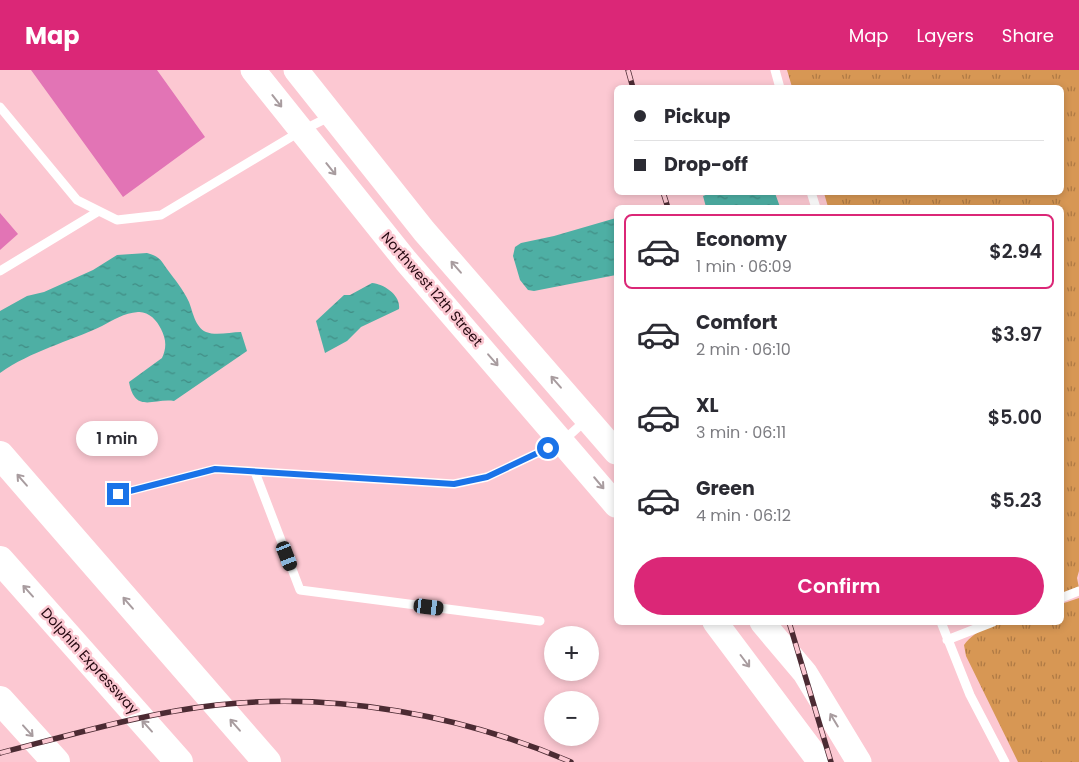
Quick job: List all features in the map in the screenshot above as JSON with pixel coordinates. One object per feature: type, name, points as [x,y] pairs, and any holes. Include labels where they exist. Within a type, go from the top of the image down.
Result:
[{"type":"highway","points":[[0,455],[267,762]]},
{"type":"highway","name":"Dolphin Expressway","points":[[0,560],[179,762]]},
{"type":"highway","points":[[0,700],[56,762]]},
{"type":"main road","name":"Northwest 12th Street","points":[[253,70],[406,260],[614,503]]},
{"type":"main road","points":[[296,70],[424,230],[614,450]]},
{"type":"main road","points":[[717,625],[820,762]]},
{"type":"main road","points":[[765,625],[805,673],[859,762]]},
{"type":"lane","points":[[775,70],[779,85]]},
{"type":"lane","points":[[0,107],[77,200],[118,220],[161,215],[301,131],[331,116]]},
{"type":"lane","points":[[0,271],[99,211]]},
{"type":"lane","points":[[118,494],[215,469],[454,484],[487,477],[563,441],[588,419]]},
{"type":"lane","points":[[255,472],[300,590],[540,621]]},
{"type":"lane","points":[[1064,597],[1079,591]]},
{"type":"lane","points":[[942,625],[970,695],[1005,762]]},
{"type":"lane","points":[[948,640],[986,625]]},
{"type":"green space","points":[[787,70],[1079,70],[1079,571],[1077,578],[1079,588],[1064,593],[1064,205],[827,205],[825,195],[1064,195],[1064,85],[791,85]]},
{"type":"green space","points":[[1079,598],[1079,762],[1018,762],[966,656],[964,645],[984,629],[996,625],[1064,625],[1064,603]]},
{"type":"water","points":[[776,195],[779,205],[705,205],[703,196]]},
{"type":"water","points":[[614,219],[614,275],[534,291],[528,290],[520,280],[513,256],[515,247],[521,243],[554,236]]},
{"type":"water","points":[[147,253],[163,263],[179,285],[202,330],[214,334],[241,332],[247,351],[174,401],[140,401],[132,392],[129,382],[162,358],[165,350],[165,340],[155,319],[145,313],[138,312],[123,315],[89,332],[37,353],[0,373],[0,311],[27,296],[44,292],[93,270],[117,255]]},
{"type":"water","points":[[372,283],[391,291],[397,299],[399,309],[361,327],[347,341],[325,353],[316,321],[344,295],[350,295]]},
{"type":"building","points":[[31,70],[157,70],[205,137],[123,197]]},
{"type":"building","points":[[0,213],[18,234],[0,250]]},
{"type":"railway","points":[[628,70],[632,85]]},
{"type":"railway","points":[[664,195],[667,205]]},
{"type":"railway","points":[[790,625],[831,762]]},
{"type":"railway","points":[[0,753],[162,713],[217,705],[307,702],[353,705],[398,711],[442,720],[486,731],[571,762]]},
{"type":"route","points":[[118,494],[215,469],[454,484],[487,477],[548,448]]}]
